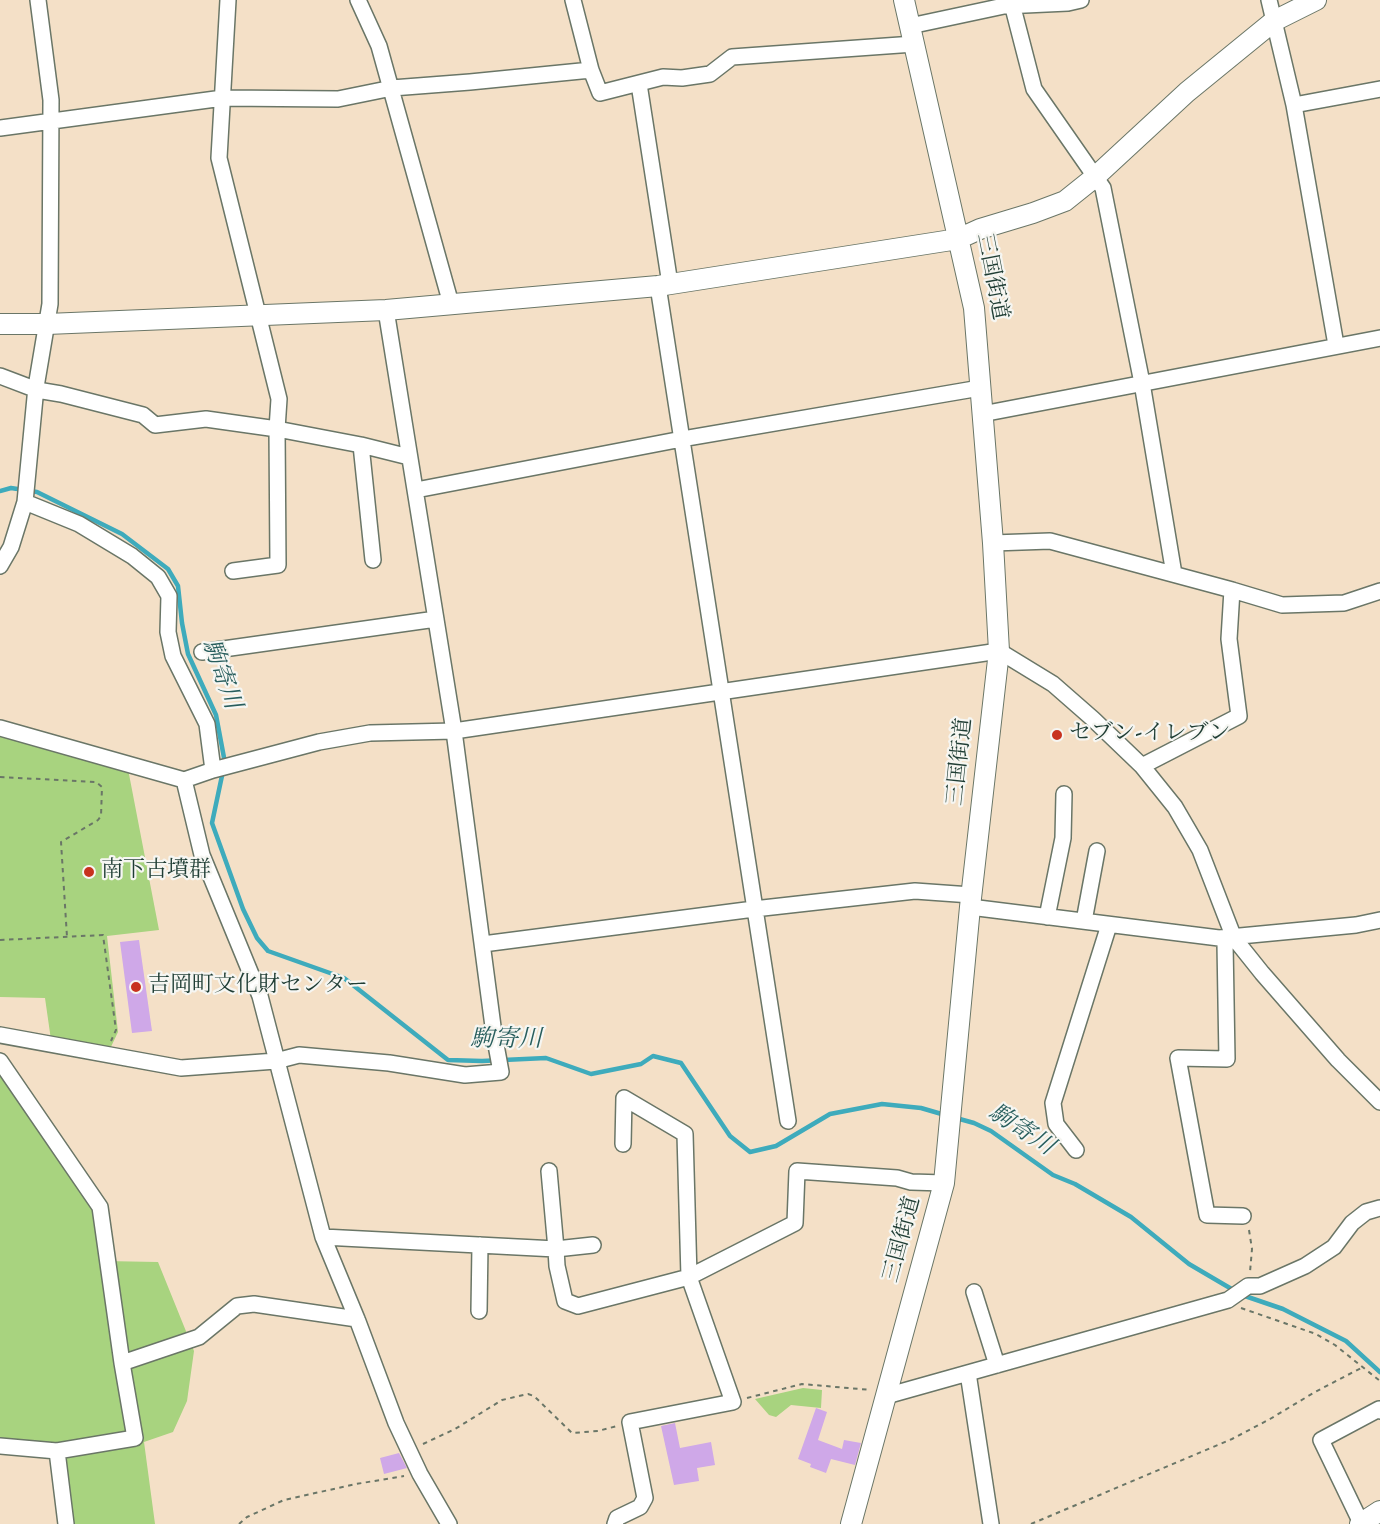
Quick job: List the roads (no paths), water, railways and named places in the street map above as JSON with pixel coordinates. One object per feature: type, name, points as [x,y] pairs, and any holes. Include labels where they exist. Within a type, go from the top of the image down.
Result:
[{"type":"street","points":[[0,566],[11,547],[25,501],[37,390],[50,304],[51,100],[38,0]]},
{"type":"street","points":[[228,0],[219,158],[279,399],[277,429],[278,565],[233,571]]},
{"type":"street","points":[[358,0],[379,46],[392,88],[451,304]]},
{"type":"street","points":[[573,0],[591,69],[600,93],[663,77],[682,78],[710,74],[732,57],[912,35],[1012,3],[1068,3],[1082,0]]},
{"type":"street","name":"三国街道","points":[[851,1524],[935,1224],[944,1183],[970,901],[999,651],[993,543],[974,308],[904,0]]},
{"type":"street","points":[[1269,0],[1294,105],[1336,345]]},
{"type":"street","points":[[0,324],[386,310],[664,285],[958,238],[1065,201],[1095,177],[1187,92],[1274,21],[1316,0]]},
{"type":"street","points":[[1012,3],[1034,89],[1102,188],[1142,383],[1174,574]]},
{"type":"street","points":[[0,128],[223,98],[338,99],[392,88],[591,69]]},
{"type":"street","points":[[639,84],[682,439],[788,1121]]},
{"type":"street","points":[[1294,105],[1380,89]]},
{"type":"street","points":[[0,1035],[181,1068],[276,1061],[299,1055],[389,1063],[465,1075],[501,1072],[494,1035],[454,731],[386,310]]},
{"type":"street","points":[[982,414],[1380,338]]},
{"type":"street","points":[[0,376],[37,390],[61,394],[143,416],[155,425],[206,419],[277,429],[409,457]]},
{"type":"street","points":[[416,490],[682,439],[980,388]]},
{"type":"street","points":[[361,445],[373,560]]},
{"type":"street","points":[[25,501],[79,524],[132,556],[158,577],[169,596],[168,632],[173,656],[207,724],[213,770]]},
{"type":"street","points":[[993,543],[1050,541],[1282,605],[1344,603],[1380,591]]},
{"type":"street","points":[[1142,766],[1239,716],[1228,639],[1232,590]]},
{"type":"street","points":[[202,652],[436,619]]},
{"type":"street","points":[[0,728],[184,780],[319,742],[370,733],[454,731],[999,651],[1053,684],[1142,766],[1175,807],[1200,850],[1234,938],[1338,1060],[1379,1100]]},
{"type":"street","points":[[184,780],[202,855],[260,996],[324,1237],[396,1423],[420,1474],[449,1524]]},
{"type":"street","points":[[1047,917],[1063,838],[1064,794]]},
{"type":"street","points":[[1084,921],[1097,851]]},
{"type":"street","points":[[483,944],[915,891],[1047,917],[1219,938],[1356,925],[1380,920]]},
{"type":"street","points":[[1076,1150],[1056,1124],[1053,1103],[1109,925]]},
{"type":"street","points":[[1234,938],[1225,943],[1227,1059],[1178,1058],[1207,1215],[1243,1216]]},
{"type":"street","points":[[0,1061],[100,1207],[135,1438],[57,1451],[0,1446]]},
{"type":"street","points":[[615,1524],[617,1518],[640,1507],[645,1498],[630,1422],[733,1402],[689,1277],[685,1134],[624,1098],[623,1144]]},
{"type":"street","points":[[549,1172],[557,1266],[565,1301],[578,1306],[689,1277],[795,1223],[797,1172],[944,1183]]},
{"type":"street","points":[[886,1394],[997,1365],[1260,1286],[1305,1266],[1334,1247],[1352,1223],[1366,1212],[1380,1208]]},
{"type":"street","points":[[324,1237],[556,1249],[593,1245]]},
{"type":"street","points":[[478,1311],[480,1245]]},
{"type":"street","points":[[974,1292],[997,1365]]},
{"type":"street","points":[[122,1364],[199,1337],[237,1306],[254,1304],[357,1319]]},
{"type":"street","points":[[968,1372],[991,1524]]},
{"type":"street","points":[[1380,1412],[1379,1409],[1321,1440],[1361,1523],[1380,1511]]},
{"type":"street","points":[[57,1451],[66,1524]]},
{"type":"waterway","name":"駒寄川","points":[[0,491],[11,488],[37,492],[122,534],[168,569],[178,586],[188,654],[216,715],[225,763]]},
{"type":"waterway","name":"駒寄川","points":[[223,771],[212,823],[243,909],[257,938],[268,951],[344,978],[448,1060],[546,1058],[591,1074],[641,1064],[653,1056],[681,1063],[730,1136],[750,1152],[776,1146],[830,1114],[882,1104],[921,1108],[945,1115]]},
{"type":"waterway","name":"駒寄川","points":[[956,1118],[991,1131],[1053,1175],[1075,1184],[1131,1217],[1189,1264],[1235,1291]]},
{"type":"waterway","name":"駒寄川","points":[[1242,1295],[1283,1309],[1346,1341],[1380,1372]]},
{"type":"place","name":"セブン-イレブン","points":[[1057,735]]},
{"type":"place","name":"南下古墳群","points":[[89,872]]},
{"type":"place","name":"吉岡町文化財センター","points":[[136,987]]}]
